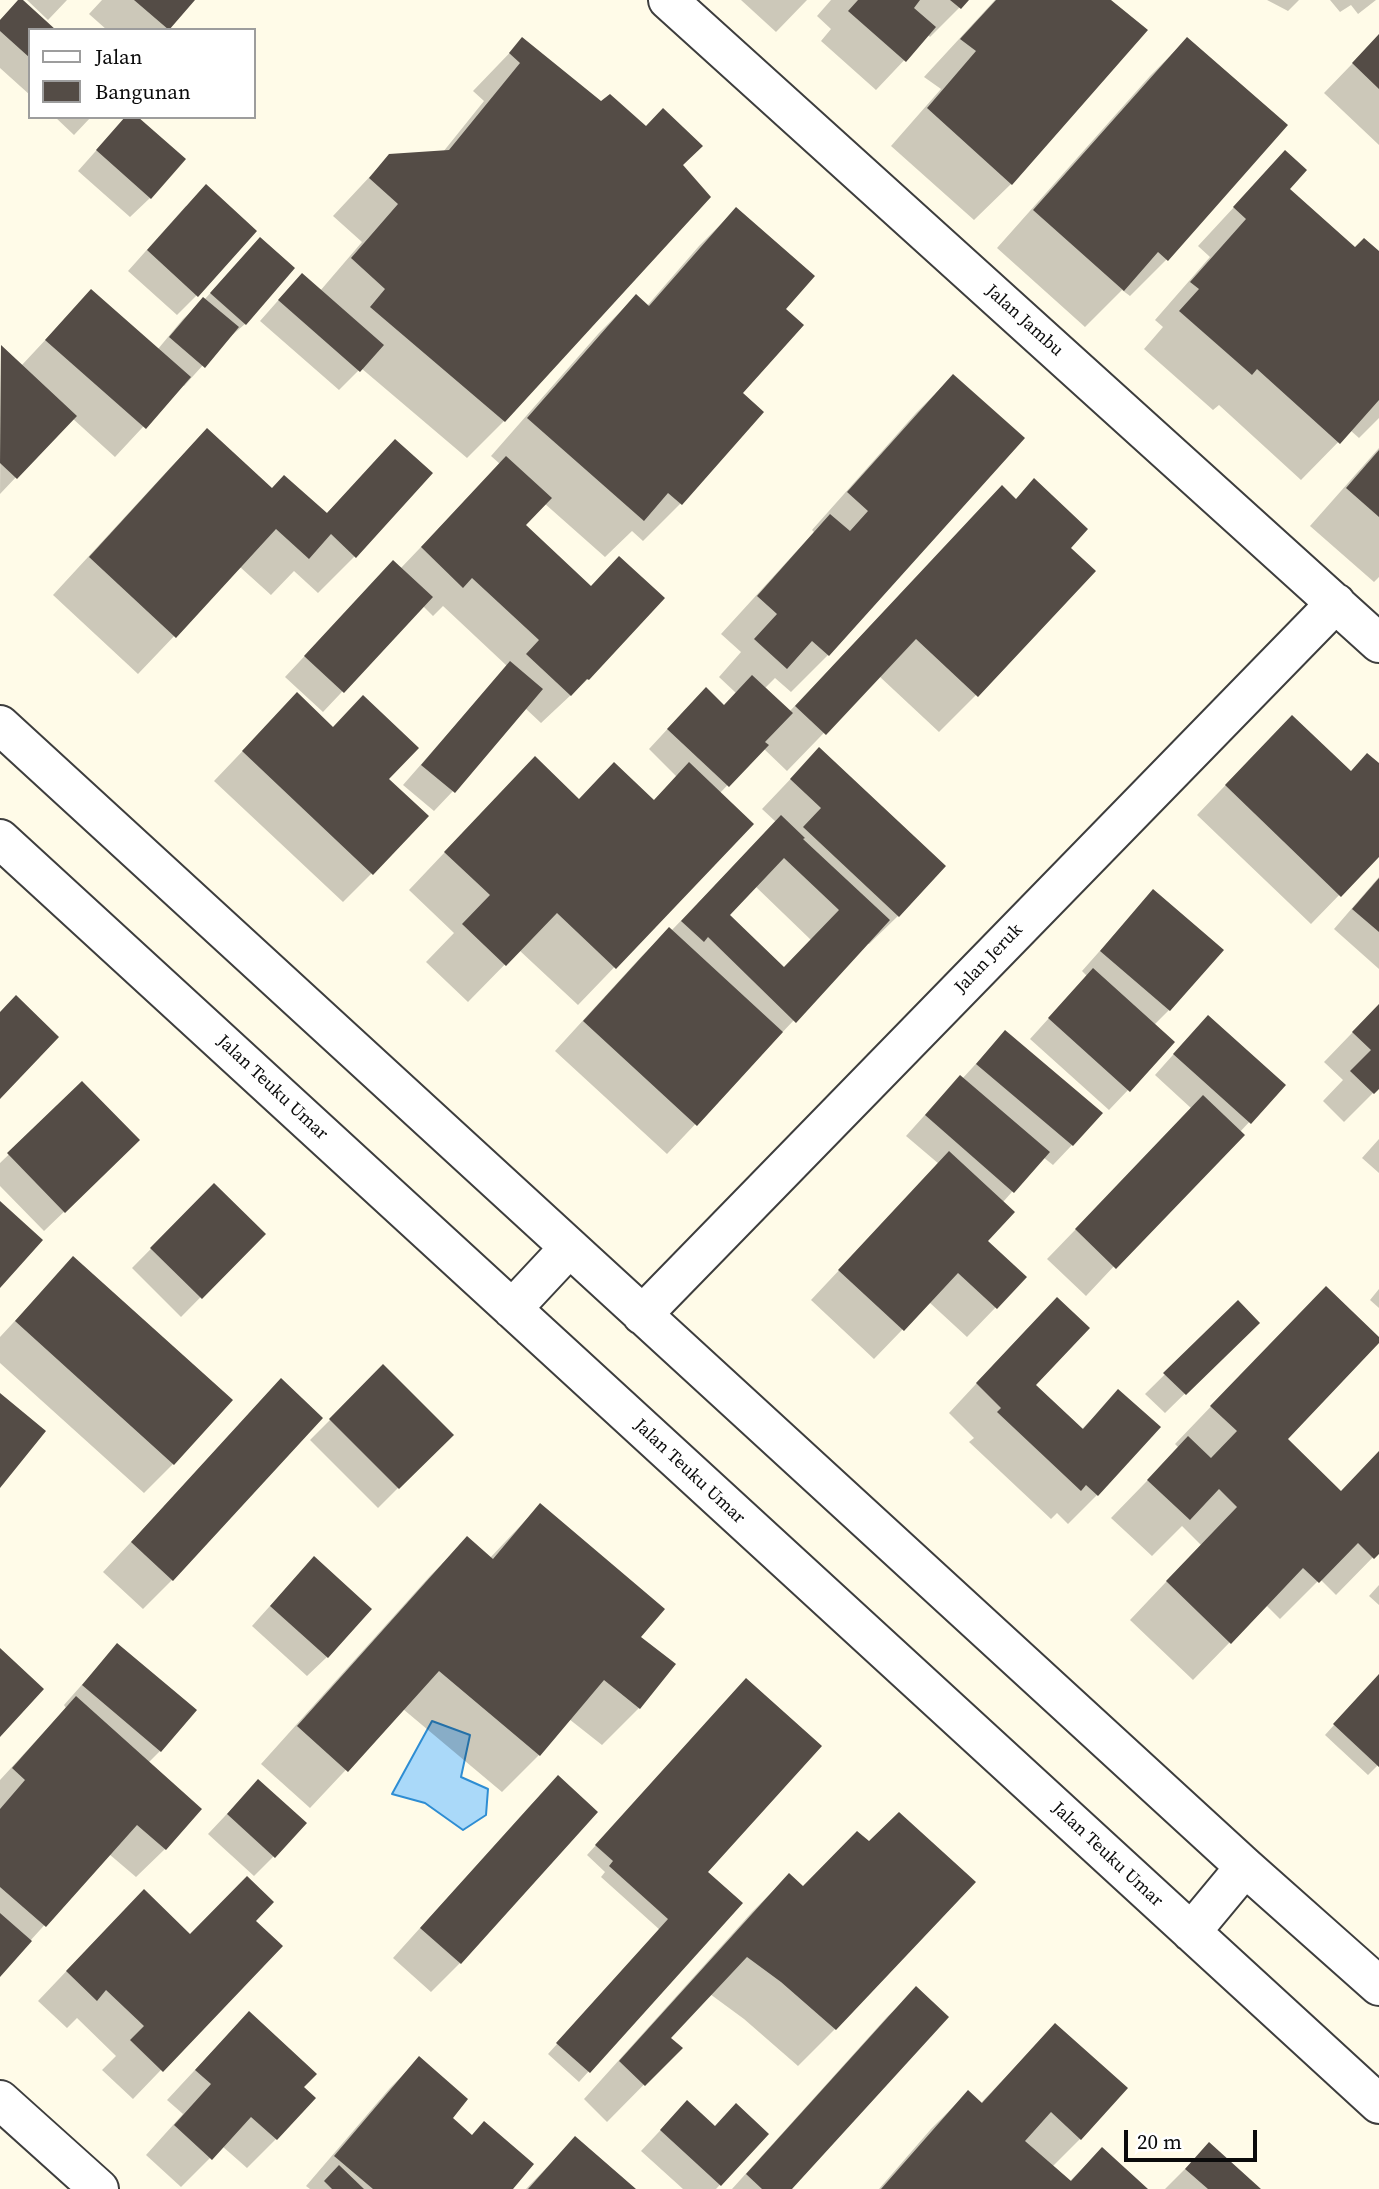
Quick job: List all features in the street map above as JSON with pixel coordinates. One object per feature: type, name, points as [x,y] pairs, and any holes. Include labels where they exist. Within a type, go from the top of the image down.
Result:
[{"type":"street","name":"Jalan Jambu","points":[[668,0],[1379,643]]},
{"type":"street","name":"Jalan Jeruk","points":[[642,1315],[1336,604]]},
{"type":"street","points":[[0,725],[1245,1867],[1379,1986]]},
{"type":"street","name":"Jalan Teuku Umar","points":[[0,839],[1379,2104]]},
{"type":"street","points":[[512,1309],[569,1248]]},
{"type":"street","points":[[1191,1932],[1245,1867]]},
{"type":"street","points":[[0,2100],[99,2189]]},
{"type":"water","points":[[432,1721],[470,1735],[461,1777],[488,1789],[486,1815],[463,1830],[425,1803],[392,1794]]},
{"type":"building","points":[[18,0],[23,0],[54,28],[28,28],[28,56],[0,31],[0,20]]},
{"type":"building","points":[[134,0],[195,0],[171,28],[167,28]]},
{"type":"building","points":[[858,0],[920,0],[914,8],[936,27],[906,62],[848,11]]},
{"type":"building","points":[[950,0],[969,0],[961,9]]},
{"type":"building","points":[[996,0],[1111,0],[1148,30],[1012,185],[927,108],[976,51],[960,39]]},
{"type":"building","points":[[1379,34],[1379,89],[1352,63]]},
{"type":"building","points":[[522,37],[601,101],[610,94],[646,126],[663,108],[703,146],[683,165],[711,197],[505,422],[370,307],[385,289],[351,258],[398,204],[369,178],[389,154],[449,150],[520,63],[509,53]]},
{"type":"building","points":[[1187,37],[1288,125],[1168,261],[1158,252],[1124,291],[1033,210]]},
{"type":"building","points":[[123,119],[140,119],[186,159],[151,199],[96,150]]},
{"type":"building","points":[[1285,150],[1307,170],[1290,189],[1355,247],[1364,238],[1379,251],[1379,400],[1340,444],[1257,369],[1252,375],[1179,311],[1199,289],[1190,282],[1246,219],[1233,207]]},
{"type":"building","points":[[206,184],[257,231],[198,297],[147,250]]},
{"type":"building","points":[[736,207],[815,276],[786,309],[804,325],[743,393],[764,412],[682,505],[668,493],[644,521],[527,418],[636,294],[649,306]]},
{"type":"building","points":[[260,237],[295,268],[246,325],[210,293]]},
{"type":"building","points":[[302,273],[384,345],[360,372],[278,300]]},
{"type":"building","points":[[91,289],[191,377],[146,429],[45,340]]},
{"type":"building","points":[[203,297],[239,327],[205,368],[169,337]]},
{"type":"building","points":[[1,345],[77,416],[17,479],[0,463]]},
{"type":"building","points":[[953,374],[1025,438],[829,656],[812,641],[787,669],[754,639],[777,614],[757,596],[830,514],[850,531],[868,511],[847,492]]},
{"type":"building","points":[[207,428],[272,488],[284,475],[327,513],[395,439],[433,473],[356,558],[331,534],[309,559],[276,529],[176,638],[89,557]]},
{"type":"building","points":[[1379,450],[1379,517],[1346,488]]},
{"type":"building","points":[[506,456],[552,498],[526,525],[591,586],[619,556],[665,598],[571,696],[526,654],[539,640],[472,578],[463,588],[421,547]]},
{"type":"building","points":[[1034,478],[1088,529],[1071,548],[1096,571],[978,697],[916,639],[826,735],[795,706],[1002,485],[1016,499]]},
{"type":"building","points":[[393,560],[433,597],[344,693],[304,656]]},
{"type":"building","points":[[510,661],[543,689],[455,793],[421,765]]},
{"type":"building","points":[[752,675],[793,713],[765,742],[769,745],[729,787],[667,729],[706,687],[724,705]]},
{"type":"building","points":[[297,692],[333,727],[363,695],[419,748],[389,779],[429,816],[373,875],[242,751]]},
{"type":"building","points":[[1292,715],[1351,771],[1367,753],[1379,763],[1379,857],[1341,897],[1225,785]]},
{"type":"building","points":[[819,747],[946,866],[899,917],[803,827],[821,808],[790,779]]},
{"type":"building","points":[[535,756],[579,799],[614,762],[654,800],[689,762],[754,824],[616,969],[557,913],[506,966],[462,924],[490,895],[444,852]]},
{"type":"building","points":[[781,815],[890,920],[796,1023],[708,937],[704,942],[681,921]],"holes":[[[784,858],[839,910],[784,967],[730,915]]]},
{"type":"building","points":[[1379,878],[1379,932],[1352,909]]},
{"type":"building","points":[[1153,889],[1224,950],[1170,1011],[1100,951]]},
{"type":"building","points":[[669,927],[783,1032],[697,1126],[583,1021]]},
{"type":"building","points":[[1093,968],[1175,1042],[1130,1092],[1048,1018]]},
{"type":"building","points":[[16,995],[59,1037],[0,1099],[0,1012]]},
{"type":"building","points":[[1379,1004],[1379,1089],[1374,1094],[1350,1071],[1371,1050],[1352,1032]]},
{"type":"building","points":[[1208,1015],[1286,1085],[1251,1124],[1173,1054]]},
{"type":"building","points":[[1005,1030],[1103,1113],[1073,1146],[976,1064]]},
{"type":"building","points":[[960,1075],[1050,1152],[1014,1193],[925,1115]]},
{"type":"building","points":[[82,1081],[140,1140],[65,1213],[7,1153]]},
{"type":"building","points":[[1203,1095],[1245,1135],[1116,1269],[1075,1229]]},
{"type":"building","points":[[949,1151],[1015,1212],[988,1241],[1027,1277],[997,1309],[958,1273],[904,1331],[838,1270]]},
{"type":"building","points":[[214,1183],[266,1234],[202,1299],[150,1248]]},
{"type":"building","points":[[0,1201],[43,1240],[0,1288]]},
{"type":"building","points":[[73,1256],[233,1400],[174,1465],[15,1321]]},
{"type":"building","points":[[1326,1286],[1379,1337],[1379,1343],[1288,1439],[1341,1491],[1379,1451],[1379,1554],[1374,1559],[1358,1543],[1319,1583],[1303,1568],[1231,1644],[1166,1581],[1237,1507],[1219,1489],[1190,1520],[1147,1480],[1188,1436],[1211,1458],[1237,1431],[1210,1406]]},
{"type":"building","points":[[1057,1297],[1090,1328],[1036,1385],[1083,1429],[1118,1389],[1161,1427],[1098,1496],[1086,1485],[1081,1491],[997,1412],[1001,1408],[976,1383]]},
{"type":"building","points":[[1238,1300],[1260,1323],[1186,1395],[1163,1373]]},
{"type":"building","points":[[383,1364],[454,1435],[399,1489],[329,1419]]},
{"type":"building","points":[[281,1378],[323,1418],[173,1581],[131,1542]]},
{"type":"building","points":[[0,1393],[46,1431],[0,1488]]},
{"type":"building","points":[[540,1503],[665,1609],[641,1637],[676,1664],[640,1709],[604,1680],[540,1756],[439,1671],[348,1772],[297,1726],[467,1536],[493,1559]]},
{"type":"building","points":[[314,1556],[372,1609],[328,1658],[270,1606]]},
{"type":"building","points":[[117,1643],[197,1710],[161,1752],[82,1685]]},
{"type":"building","points":[[0,1648],[44,1689],[0,1737]]},
{"type":"building","points":[[1379,1674],[1379,1767],[1333,1724]]},
{"type":"building","points":[[746,1678],[822,1746],[708,1872],[743,1903],[590,2073],[556,2043],[668,1919],[609,1866],[613,1861],[595,1845]]},
{"type":"building","points":[[76,1696],[202,1809],[166,1850],[137,1825],[46,1927],[0,1887],[0,1809],[25,1780],[12,1768]]},
{"type":"building","points":[[558,1775],[598,1812],[461,1964],[420,1928]]},
{"type":"building","points":[[258,1779],[307,1823],[275,1858],[227,1814]]},
{"type":"building","points":[[899,1812],[976,1882],[836,2030],[781,1982],[747,1957],[671,2038],[683,2048],[645,2086],[619,2061],[789,1873],[803,1886],[857,1831],[869,1841]]},
{"type":"building","points":[[247,1876],[274,1902],[256,1921],[283,1946],[163,2072],[130,2040],[144,2026],[106,1990],[97,2001],[66,1971],[144,1889],[190,1934]]},
{"type":"building","points":[[0,1913],[32,1941],[0,1977]]},
{"type":"building","points":[[916,1986],[949,2017],[792,2189],[762,2189],[746,2174]]},
{"type":"building","points":[[249,2011],[317,2074],[304,2087],[316,2098],[277,2140],[251,2117],[212,2160],[174,2125],[211,2084],[195,2070]]},
{"type":"building","points":[[1055,2023],[1128,2088],[1081,2140],[1051,2112],[1025,2141],[1071,2181],[1102,2147],[1148,2189],[881,2189],[968,2090],[982,2103]]},
{"type":"building","points":[[419,2056],[468,2099],[453,2118],[472,2135],[484,2121],[534,2164],[513,2189],[373,2189],[334,2156]]},
{"type":"building","points":[[687,2100],[715,2126],[736,2103],[769,2134],[721,2186],[660,2130]]},
{"type":"building","points":[[575,2136],[636,2189],[528,2189]]},
{"type":"building","points":[[1209,2142],[1261,2189],[1208,2189],[1185,2169]]},
{"type":"building","points":[[339,2165],[364,2189],[332,2189],[324,2181]]}]
